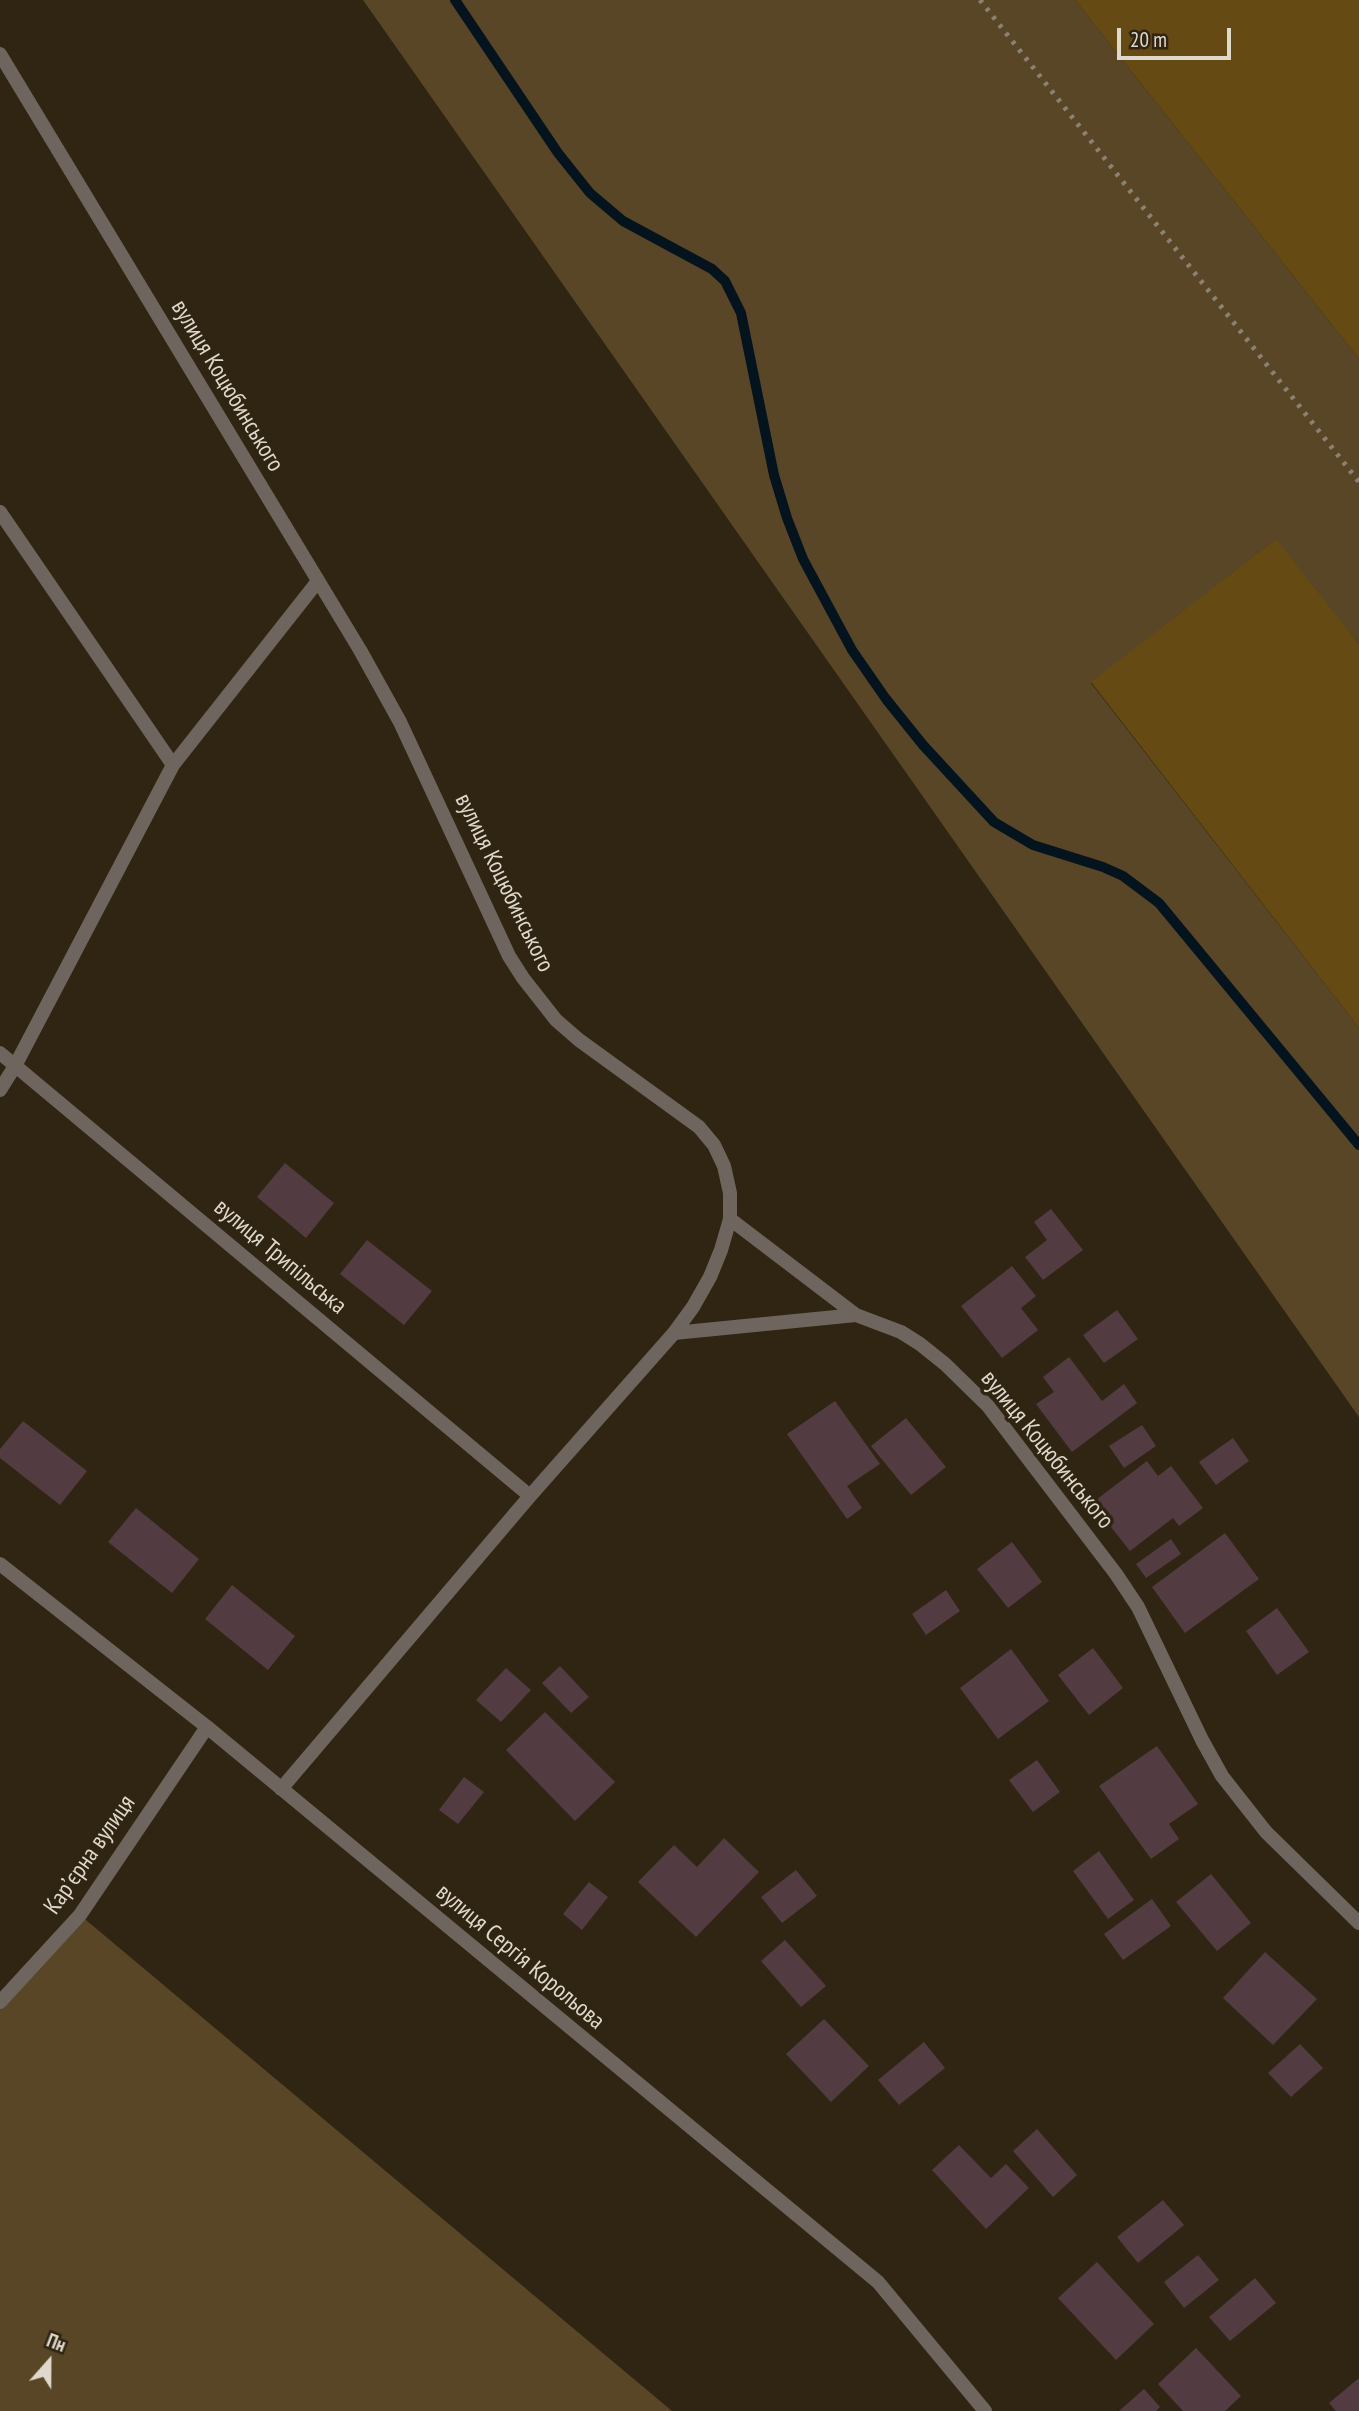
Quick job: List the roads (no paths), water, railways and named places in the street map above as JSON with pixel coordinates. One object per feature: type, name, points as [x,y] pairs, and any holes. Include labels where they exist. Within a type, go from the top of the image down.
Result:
[{"type":"street","name":"вулиця Коцюбинського","points":[[0,54],[400,722],[509,956],[523,978],[556,1020],[579,1040],[699,1127],[714,1145],[724,1166],[730,1193],[730,1219],[856,1315],[901,1332],[920,1344],[946,1364],[988,1406],[1116,1574],[1138,1607],[1222,1776],[1266,1832],[1359,1923]]},
{"type":"street","points":[[0,512],[173,765]]},
{"type":"street","points":[[0,1090],[173,765],[318,581]]},
{"type":"street","name":"вулиця Трипільська","points":[[0,1054],[530,1496]]},
{"type":"street","points":[[281,1788],[530,1496],[674,1333],[694,1307],[710,1277],[730,1219]]},
{"type":"street","points":[[674,1333],[856,1315]]},
{"type":"street","name":"вулиця Сергія Корольова","points":[[0,1564],[207,1727],[878,2282],[985,2411]]},
{"type":"street","name":"Карʼєрна вулиця","points":[[0,2002],[80,1915],[207,1727]]},
{"type":"waterway","points":[[455,0],[558,153],[590,193],[623,221],[712,269],[725,281],[741,313],[774,475],[787,518],[803,559],[852,650],[886,699],[923,745],[994,822],[1033,845],[1123,876],[1159,903],[1359,1145]]},
{"type":"railway","points":[[980,0],[1359,482]]}]
